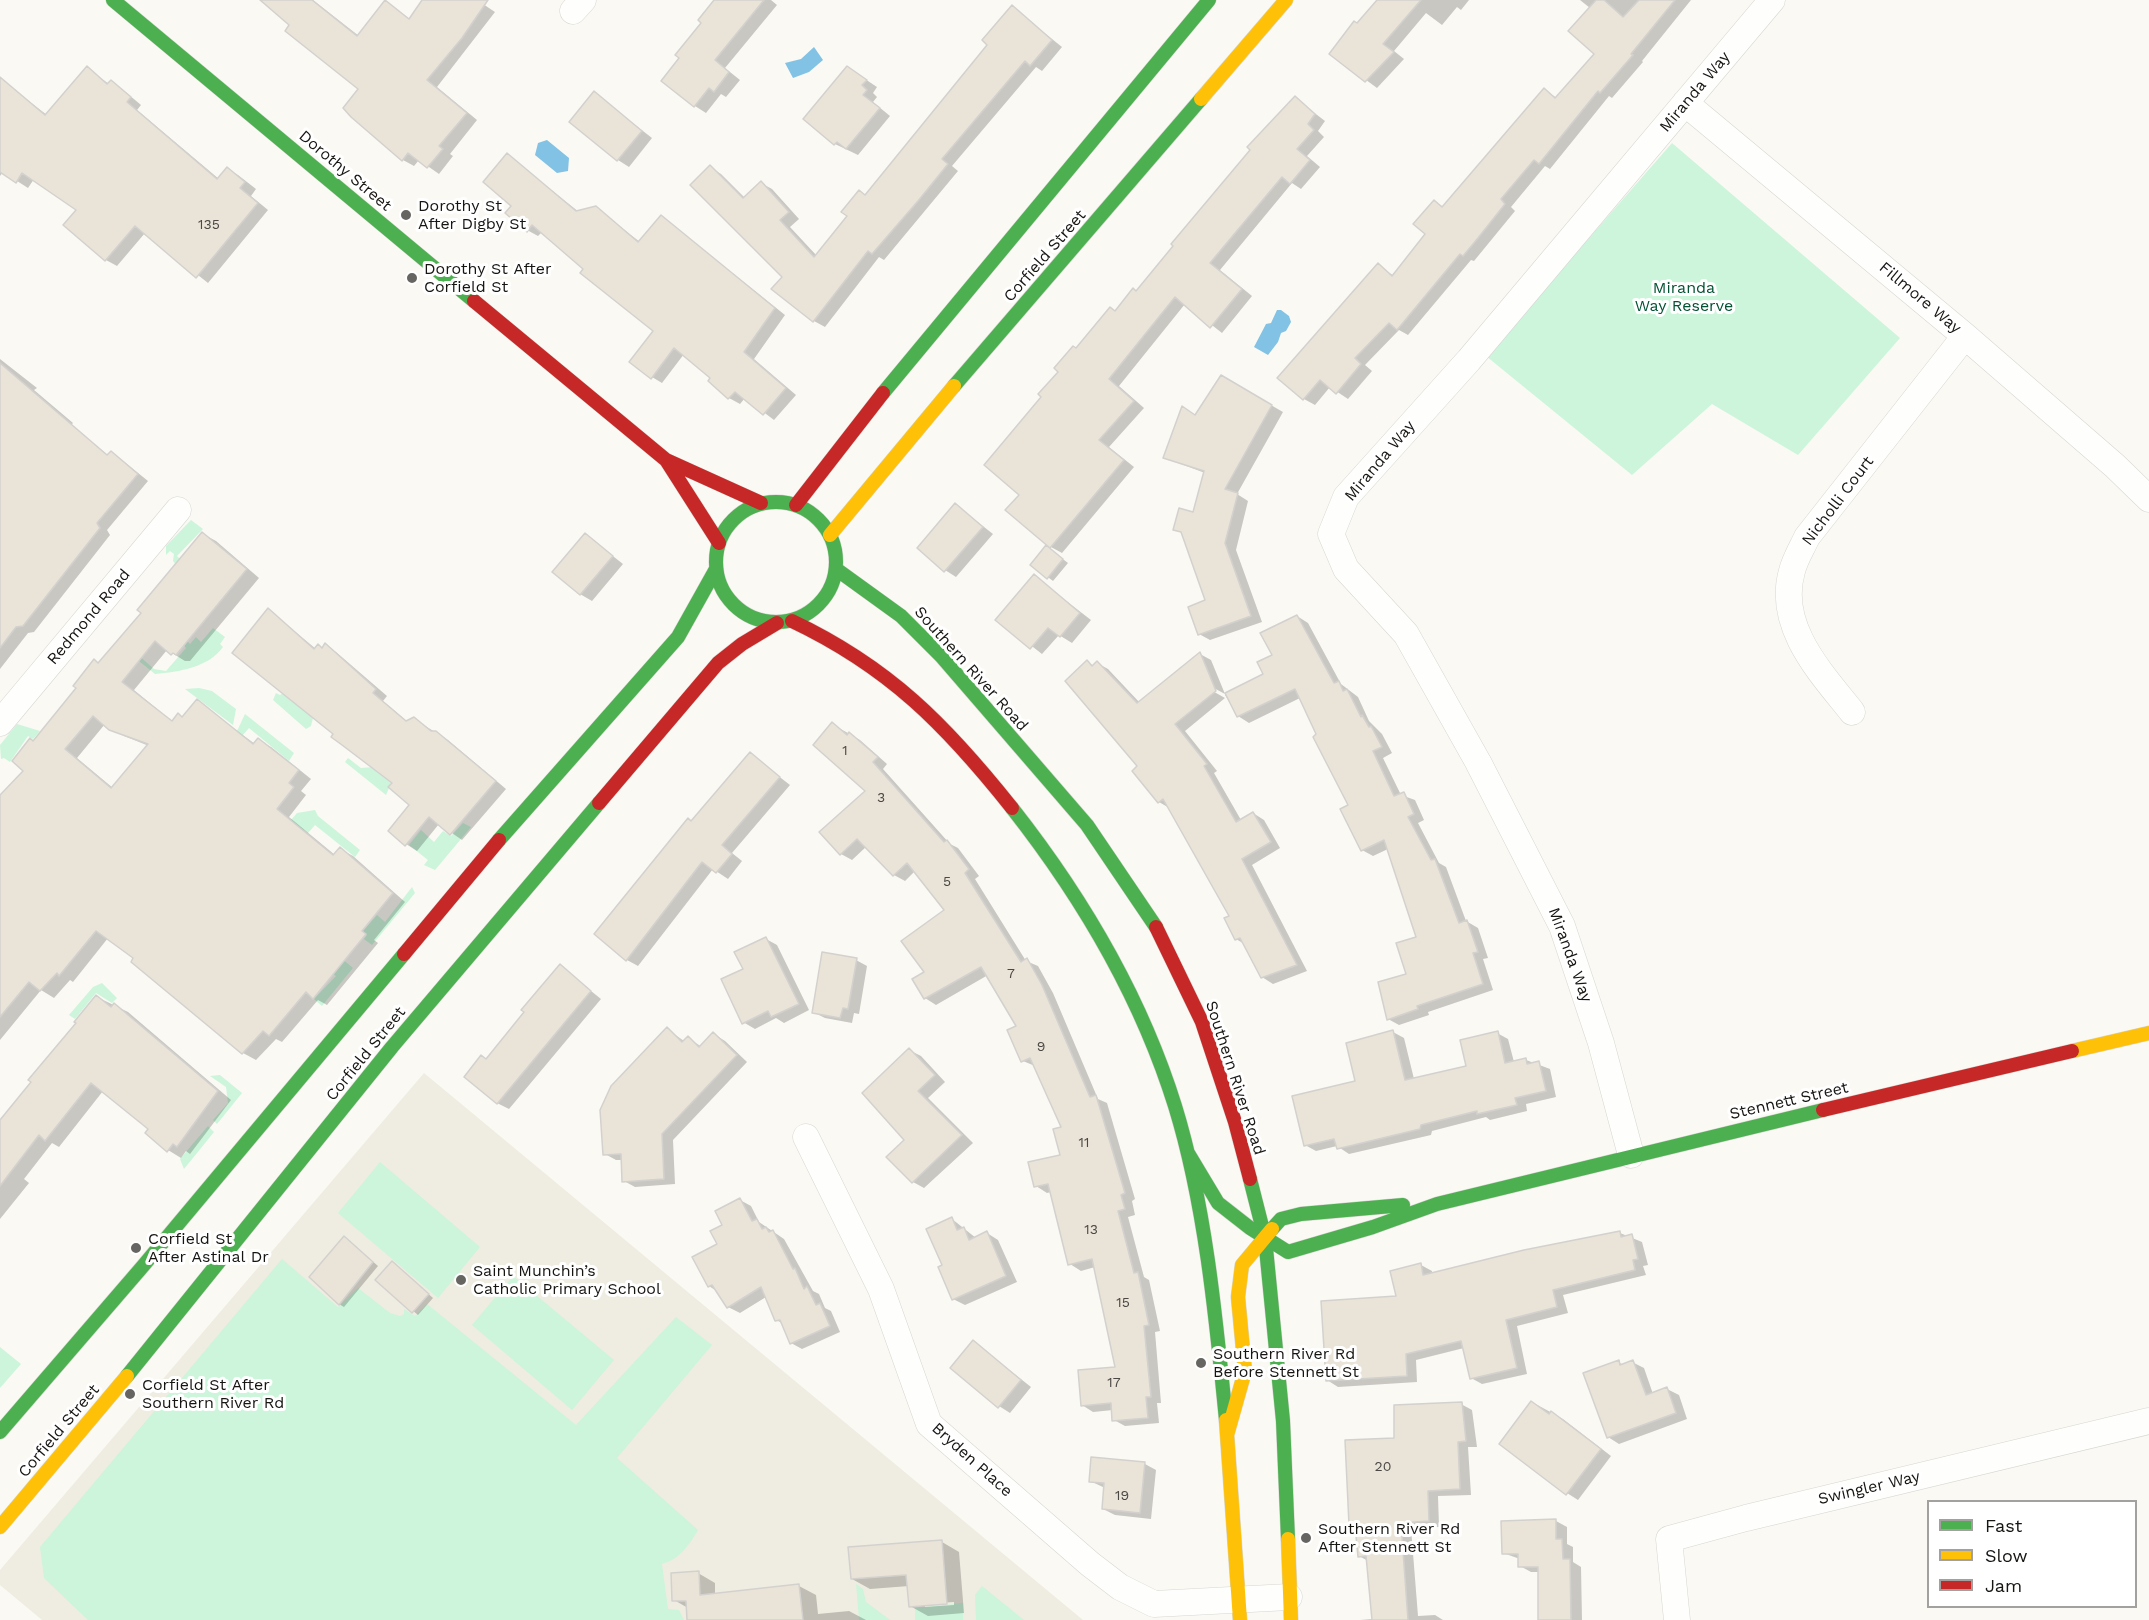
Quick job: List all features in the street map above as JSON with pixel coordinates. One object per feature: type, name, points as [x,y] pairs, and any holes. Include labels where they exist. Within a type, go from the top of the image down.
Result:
[{"type":"main road","name":"Dorothy Street","points":[[113,0],[666,460],[761,503]]},
{"type":"main road","points":[[796,505],[863,418],[1209,0]]},
{"type":"main road","name":"Corfield Street","points":[[830,535],[886,465],[1286,0]]},
{"type":"main road","name":"Dorothy Street","points":[[666,460],[719,543]]},
{"type":"main road","points":[[778,501],[796,505],[821,522],[830,535],[836,551],[836,569],[832,586],[822,602],[808,613],[792,621],[777,623],[759,620],[743,613],[730,601],[721,586],[716,569],[719,543],[735,518],[761,503],[778,501]]},
{"type":"main road","name":"Corfield Street","points":[[0,1431],[143,1266],[544,786],[678,637],[716,569]]},
{"type":"main road","name":"Southern River Road","points":[[836,569],[901,616],[941,656],[1087,825],[1160,933],[1202,1022],[1235,1122],[1265,1238],[1283,1421],[1290,1608]]},
{"type":"main road","points":[[792,621],[853,653],[906,694],[949,733],[1022,820],[1068,886],[1135,1006],[1174,1105],[1186,1150],[1212,1300],[1226,1435],[1239,1610]]},
{"type":"main road","name":"Corfield Street","points":[[0,1527],[171,1324],[392,1047],[718,663],[742,644],[777,623]]},
{"type":"main road","name":"Stennett Street","points":[[1186,1150],[1218,1203],[1288,1252],[1373,1227],[1437,1204],[1630,1155],[2149,1033]]},
{"type":"main road","name":"Stennett Street","points":[[1226,1435],[1245,1371],[1238,1297],[1242,1265],[1250,1252],[1281,1219],[1301,1214],[1373,1206],[1437,1204]]},
{"type":"street","name":"Miranda Way","points":[[1630,1155],[1601,1043],[1562,926],[1478,762],[1406,634],[1346,569],[1331,534],[1346,496],[1469,360],[1772,0]]},
{"type":"street","name":"Fillmore Way","points":[[1685,103],[1965,336],[2115,466],[2149,499]]},
{"type":"street","name":"Nicholli Court","points":[[1852,712],[1807,656],[1789,602],[1791,572],[1807,537],[1965,336]]},
{"type":"street","name":"Redmond Road","points":[[0,723],[178,510]]},
{"type":"street","name":"Bryden Place","points":[[807,1137],[881,1289],[929,1424],[1120,1587],[1154,1604],[1239,1610],[1290,1608]]},
{"type":"street","name":"Swingler Way","points":[[1677,1620],[1670,1539],[1746,1518],[2149,1421]]},
{"type":"shaded area","name":"Saint Munchin’s Catholic Primary School","points":[[424,1073],[1083,1620],[42,1620],[0,1585],[0,1570]]},
{"type":"green space","name":"Miranda Way Reserve","points":[[1672,143],[1900,338],[1798,455],[1712,404],[1632,475],[1486,356]]},
{"type":"green space","points":[[191,520],[203,529],[177,556],[182,561],[177,566],[173,561],[174,554],[170,551],[166,555],[166,546]]},
{"type":"green space","points":[[213,628],[225,637],[220,644],[223,647],[202,664],[183,670],[155,674],[124,649],[128,646],[154,669],[166,671],[186,648],[183,644],[186,640],[190,644],[196,637],[201,642]]},
{"type":"green space","points":[[199,688],[212,691],[236,709],[233,725],[185,689]]},
{"type":"green space","points":[[276,693],[280,695],[283,693],[313,718],[311,726],[306,729],[273,700]]},
{"type":"green space","points":[[245,714],[294,753],[289,761],[249,728],[234,745],[228,741],[238,729]]},
{"type":"green space","points":[[17,724],[40,731],[33,739],[28,736],[10,762],[4,758],[1,759],[0,745]]},
{"type":"green space","points":[[348,758],[361,768],[374,767],[392,781],[386,795],[345,762]]},
{"type":"green space","points":[[315,810],[318,816],[360,850],[355,857],[315,825],[308,833],[304,830],[260,857],[297,813]]},
{"type":"green space","points":[[463,823],[471,827],[435,870],[424,865],[428,860],[409,845],[421,830],[434,842],[443,831],[451,836]]},
{"type":"green space","points":[[412,887],[415,893],[372,945],[364,939],[367,935],[363,931],[377,915],[385,922]]},
{"type":"green space","points":[[340,957],[353,968],[322,1006],[314,999],[336,976],[332,973]]},
{"type":"green space","points":[[102,983],[117,998],[112,1003],[96,993],[75,1019],[69,1015],[93,987]]},
{"type":"green space","points":[[220,1075],[242,1093],[217,1124],[213,1120],[228,1103],[226,1087],[210,1076]]},
{"type":"green space","points":[[208,1126],[214,1132],[184,1169],[180,1159]]},
{"type":"green space","points":[[380,1162],[480,1247],[438,1298],[338,1213]]},
{"type":"green space","points":[[282,1259],[338,1307],[358,1288],[390,1313],[400,1316],[404,1314],[404,1309],[415,1316],[427,1304],[576,1425],[676,1317],[712,1345],[617,1458],[698,1530],[679,1555],[662,1564],[668,1609],[679,1610],[684,1620],[88,1620],[44,1578],[40,1547]]},
{"type":"green space","points":[[513,1276],[614,1360],[572,1410],[472,1325]]},
{"type":"green space","points":[[0,1347],[21,1364],[0,1388]]},
{"type":"green space","points":[[856,1584],[863,1589],[866,1602],[890,1620],[859,1620]]},
{"type":"green space","points":[[982,1586],[1024,1620],[976,1620],[975,1595]]},
{"type":"green space","points":[[963,1603],[963,1620],[915,1620],[915,1608]]},
{"type":"water","points":[[814,47],[823,60],[809,72],[793,78],[785,63],[801,59]]},
{"type":"water","points":[[547,140],[569,158],[568,171],[557,173],[535,155],[538,143]]},
{"type":"water","points":[[1277,310],[1289,316],[1291,322],[1286,331],[1281,333],[1278,342],[1268,355],[1254,347],[1266,324],[1271,323]]},
{"type":"building","points":[[260,0],[312,0],[357,36],[385,0],[409,19],[422,0],[488,0],[462,38],[427,80],[467,113],[439,146],[443,149],[427,168],[408,153],[402,161],[351,117],[343,108],[358,89],[285,31],[289,25]]},
{"type":"building","points":[[714,0],[764,0],[715,60],[729,72],[714,92],[709,88],[694,107],[661,81],[679,58],[675,55],[701,23],[698,20]]},
{"type":"building","points":[[1377,0],[1421,0],[1383,44],[1394,52],[1365,82],[1329,54],[1354,21],[1357,23]]},
{"type":"building","points":[[1596,0],[1604,0],[1623,17],[1639,0],[1675,0],[1631,54],[1633,55],[1600,93],[1598,91],[1539,164],[1534,160],[1501,199],[1505,204],[1463,256],[1460,254],[1397,330],[1389,323],[1355,358],[1361,364],[1336,394],[1320,380],[1303,400],[1277,378],[1378,263],[1392,276],[1425,234],[1413,224],[1434,200],[1442,207],[1544,88],[1555,98],[1594,54],[1568,31]]},
{"type":"building","points":[[1012,5],[1052,40],[1030,66],[1025,61],[942,159],[948,164],[918,201],[872,254],[868,251],[813,322],[771,289],[782,277],[690,185],[710,165],[743,198],[761,181],[789,212],[780,220],[814,257],[847,216],[841,212],[859,190],[865,195],[987,45],[982,40]]},
{"type":"building","points":[[87,66],[107,84],[111,80],[131,97],[127,102],[217,179],[227,167],[245,182],[240,188],[258,203],[196,278],[135,226],[105,261],[63,225],[76,210],[22,173],[16,183],[0,172],[0,77],[45,115]]},
{"type":"building","points":[[847,66],[867,80],[862,85],[867,90],[863,95],[880,108],[846,149],[837,142],[834,145],[803,119]]},
{"type":"building","points":[[594,91],[642,131],[617,161],[569,122]]},
{"type":"building","points":[[1295,96],[1315,114],[1308,124],[1314,130],[1297,149],[1310,160],[1290,184],[1282,177],[1210,263],[1242,289],[1210,328],[1175,297],[1109,379],[1134,401],[1099,440],[1124,460],[1050,548],[1005,510],[1019,495],[984,465],[1041,397],[1038,394],[1058,372],[1054,368],[1073,346],[1076,348],[1110,307],[1115,311],[1133,288],[1136,291],[1173,246],[1171,244],[1250,150],[1247,147]]},
{"type":"building","points":[[507,153],[576,211],[596,206],[638,242],[661,215],[775,308],[744,352],[786,388],[763,415],[735,392],[728,399],[708,381],[710,378],[674,348],[651,379],[629,362],[653,331],[580,273],[583,269],[532,225],[527,232],[505,213],[511,206],[483,182]]},
{"type":"building","points":[[0,363],[107,455],[111,451],[138,474],[97,523],[100,528],[23,626],[16,627],[0,648]]},
{"type":"building","points":[[1221,375],[1272,405],[1225,489],[1238,493],[1225,543],[1251,616],[1198,635],[1188,607],[1205,600],[1181,532],[1173,530],[1179,508],[1193,512],[1204,471],[1163,458],[1182,406],[1195,415]]},
{"type":"building","points":[[955,503],[983,527],[944,572],[917,548]]},
{"type":"building","points":[[202,532],[247,569],[176,655],[173,653],[171,655],[155,641],[122,682],[172,721],[178,713],[182,717],[197,699],[253,744],[258,738],[299,770],[289,783],[294,787],[277,809],[333,855],[340,847],[393,893],[362,931],[366,934],[313,999],[306,992],[269,1036],[263,1031],[242,1054],[131,962],[133,958],[96,931],[59,976],[57,973],[40,991],[29,982],[0,1017],[0,795],[23,771],[12,761],[30,738],[33,741],[76,688],[73,686],[94,659],[98,663],[141,613],[137,610]],"holes":[[[93,716],[109,730],[148,744],[111,788],[65,749]]]},
{"type":"building","points":[[585,533],[613,556],[580,595],[552,572]]},
{"type":"building","points":[[1046,545],[1063,559],[1047,579],[1030,565]]},
{"type":"building","points":[[1034,574],[1080,613],[1060,637],[1048,628],[1030,649],[995,620]]},
{"type":"building","points":[[268,608],[314,649],[318,644],[322,648],[325,643],[376,689],[373,693],[406,721],[414,717],[431,731],[436,731],[496,781],[450,835],[429,817],[405,846],[388,831],[409,805],[388,787],[392,783],[331,737],[333,734],[232,653]]},
{"type":"building","points":[[1297,615],[1334,683],[1339,681],[1343,691],[1347,689],[1361,717],[1362,715],[1369,727],[1371,726],[1382,747],[1373,751],[1394,796],[1404,792],[1414,814],[1408,817],[1431,860],[1435,859],[1459,923],[1467,920],[1478,952],[1473,953],[1483,984],[1417,1006],[1418,1009],[1387,1020],[1378,982],[1406,974],[1396,943],[1416,937],[1384,840],[1361,851],[1340,809],[1348,805],[1313,737],[1316,734],[1295,689],[1237,717],[1225,693],[1263,674],[1257,662],[1272,655],[1260,633]]},
{"type":"building","points":[[1200,652],[1216,691],[1175,724],[1207,764],[1204,766],[1236,822],[1253,812],[1271,842],[1242,859],[1297,965],[1261,978],[1240,938],[1235,940],[1224,918],[1229,916],[1163,799],[1158,803],[1132,771],[1137,766],[1065,681],[1087,660],[1092,666],[1097,661],[1137,703]]},
{"type":"building","points":[[832,722],[847,735],[849,732],[878,757],[873,762],[944,842],[947,840],[969,869],[965,873],[1021,962],[1027,958],[1042,985],[1090,1097],[1096,1095],[1125,1193],[1121,1195],[1125,1209],[1118,1211],[1134,1273],[1138,1272],[1149,1325],[1144,1326],[1151,1397],[1146,1397],[1148,1418],[1112,1421],[1111,1403],[1081,1406],[1078,1370],[1115,1367],[1092,1259],[1068,1265],[1048,1184],[1034,1187],[1028,1162],[1060,1155],[1053,1129],[1061,1127],[1030,1058],[1021,1062],[1007,1030],[1016,1026],[981,967],[924,999],[912,979],[924,972],[901,941],[944,910],[907,863],[893,876],[857,839],[840,855],[819,832],[865,791],[813,745]]},
{"type":"building","points":[[750,752],[780,777],[722,845],[732,854],[716,873],[702,862],[626,961],[594,934],[688,818],[691,821]]},
{"type":"building","points":[[766,937],[799,1004],[771,1017],[768,1011],[742,1024],[721,979],[743,969],[734,952]]},
{"type":"building","points":[[822,952],[857,958],[848,1009],[843,1008],[840,1018],[812,1013]]},
{"type":"building","points":[[560,964],[591,991],[497,1104],[464,1077],[481,1055],[486,1059],[524,1012],[521,1010]]},
{"type":"building","points":[[96,995],[111,1007],[114,1003],[218,1091],[177,1147],[173,1144],[167,1152],[145,1133],[148,1129],[91,1083],[45,1141],[39,1135],[0,1186],[0,1120],[31,1082],[28,1080],[76,1023],[74,1022]]},
{"type":"building","points":[[667,1027],[682,1042],[688,1036],[699,1047],[713,1032],[737,1055],[662,1134],[664,1179],[622,1182],[621,1154],[603,1155],[600,1110],[611,1086]]},
{"type":"building","points":[[1393,1030],[1405,1080],[1466,1066],[1460,1040],[1498,1031],[1505,1063],[1526,1058],[1527,1064],[1539,1061],[1546,1091],[1515,1098],[1517,1105],[1477,1114],[1477,1111],[1421,1125],[1420,1129],[1337,1149],[1334,1139],[1304,1146],[1292,1096],[1355,1081],[1346,1043]]},
{"type":"building","points":[[909,1048],[935,1075],[918,1091],[962,1135],[912,1183],[886,1157],[904,1140],[862,1093]]},
{"type":"building","points":[[740,1198],[752,1221],[757,1219],[762,1229],[766,1227],[769,1232],[773,1230],[793,1269],[795,1268],[804,1289],[807,1286],[816,1305],[820,1303],[830,1326],[790,1344],[780,1320],[775,1321],[761,1287],[727,1308],[712,1285],[708,1287],[692,1257],[717,1244],[710,1231],[722,1225],[715,1211]]},
{"type":"building","points":[[952,1217],[957,1230],[964,1227],[969,1240],[987,1231],[1006,1276],[952,1300],[938,1267],[942,1265],[926,1229]]},
{"type":"building","points":[[1620,1231],[1621,1237],[1632,1234],[1638,1259],[1633,1260],[1635,1270],[1553,1290],[1557,1307],[1506,1320],[1517,1368],[1470,1379],[1461,1341],[1406,1354],[1407,1376],[1326,1381],[1321,1301],[1396,1296],[1390,1271],[1421,1263],[1423,1275],[1524,1250]]},
{"type":"building","points":[[344,1236],[373,1262],[339,1305],[309,1277]]},
{"type":"building","points":[[392,1261],[429,1294],[412,1313],[375,1280]]},
{"type":"building","points":[[973,1340],[1021,1380],[998,1408],[950,1368]]},
{"type":"building","points":[[1619,1360],[1620,1365],[1633,1360],[1646,1395],[1667,1387],[1676,1413],[1607,1438],[1583,1373]]},
{"type":"building","points":[[1531,1401],[1549,1414],[1551,1411],[1601,1449],[1566,1495],[1499,1444]]},
{"type":"building","points":[[1462,1402],[1466,1441],[1458,1442],[1460,1489],[1428,1491],[1429,1521],[1401,1523],[1408,1620],[1372,1620],[1366,1556],[1358,1557],[1355,1525],[1349,1525],[1345,1440],[1394,1438],[1394,1405]]},
{"type":"building","points":[[1091,1457],[1145,1462],[1140,1513],[1102,1509],[1104,1483],[1089,1482]]},
{"type":"building","points":[[1556,1519],[1556,1539],[1562,1539],[1563,1559],[1570,1559],[1571,1620],[1538,1620],[1538,1567],[1518,1567],[1518,1554],[1502,1554],[1501,1521]]},
{"type":"building","points":[[942,1540],[947,1604],[909,1607],[906,1575],[851,1579],[848,1547]]},
{"type":"building","points":[[699,1571],[700,1595],[799,1584],[803,1620],[687,1620],[686,1601],[672,1601],[671,1573]]},
{"type":"traffic: fast","points":[[113,0],[474,301]]},
{"type":"traffic: fast","points":[[883,393],[1209,0]]},
{"type":"traffic: fast","points":[[954,386],[1201,99]]},
{"type":"traffic: fast","points":[[776,502],[799,506],[819,519],[832,539],[836,562],[832,585],[819,605],[799,618],[776,622],[753,618],[733,605],[720,585],[716,562],[720,539],[733,519],[753,506],[776,502]]},
{"type":"traffic: fast","points":[[499,840],[678,637],[716,569]]},
{"type":"traffic: fast","points":[[836,569],[901,616],[941,656],[1087,825],[1156,927]]},
{"type":"traffic: fast","points":[[127,1376],[392,1047],[599,803]]},
{"type":"traffic: fast","points":[[1012,808],[1062,877],[1107,949],[1145,1026],[1175,1106],[1202,1221],[1226,1420]]},
{"type":"traffic: fast","points":[[0,1432],[143,1266],[404,954]]},
{"type":"traffic: fast","points":[[1188,1153],[1218,1203],[1250,1228],[1288,1252],[1373,1227],[1437,1204],[1823,1110]]},
{"type":"traffic: fast","points":[[1250,1179],[1265,1238],[1283,1421],[1288,1539]]},
{"type":"traffic: fast","points":[[1272,1229],[1281,1219],[1301,1214],[1403,1205]]},
{"type":"traffic: slow","points":[[1201,99],[1286,0]]},
{"type":"traffic: slow","points":[[830,535],[954,386]]},
{"type":"traffic: slow","points":[[2072,1051],[2149,1033]]},
{"type":"traffic: slow","points":[[1227,1435],[1245,1371],[1238,1297],[1242,1265],[1272,1229]]},
{"type":"traffic: slow","points":[[0,1527],[127,1376]]},
{"type":"traffic: slow","points":[[1226,1420],[1240,1620]]},
{"type":"traffic: slow","points":[[1288,1539],[1291,1620]]},
{"type":"traffic: jam","points":[[474,301],[666,460],[719,543]]},
{"type":"traffic: jam","points":[[796,505],[883,393]]},
{"type":"traffic: jam","points":[[666,460],[761,503]]},
{"type":"traffic: jam","points":[[792,621],[827,639],[887,678],[939,724],[1012,808]]},
{"type":"traffic: jam","points":[[599,803],[718,663],[742,644],[777,623]]},
{"type":"traffic: jam","points":[[404,954],[499,840]]},
{"type":"traffic: jam","points":[[1156,927],[1202,1022],[1235,1122],[1250,1179]]},
{"type":"traffic: jam","points":[[1823,1110],[2072,1051]]},
{"type":"place","name":"Dorothy St After Digby St","points":[[406,215]]},
{"type":"place","name":"Dorothy St After Corfield St","points":[[412,278]]},
{"type":"place","name":"Corfield St After Astinal Dr","points":[[136,1248]]},
{"type":"place","name":"Saint Munchin’s Catholic Primary School","points":[[461,1280]]},
{"type":"place","name":"Southern River Rd Before Stennett St","points":[[1201,1363]]},
{"type":"place","name":"Corfield St After Southern River Rd","points":[[130,1394]]},
{"type":"place","name":"Southern River Rd After Stennett St","points":[[1306,1538]]}]
